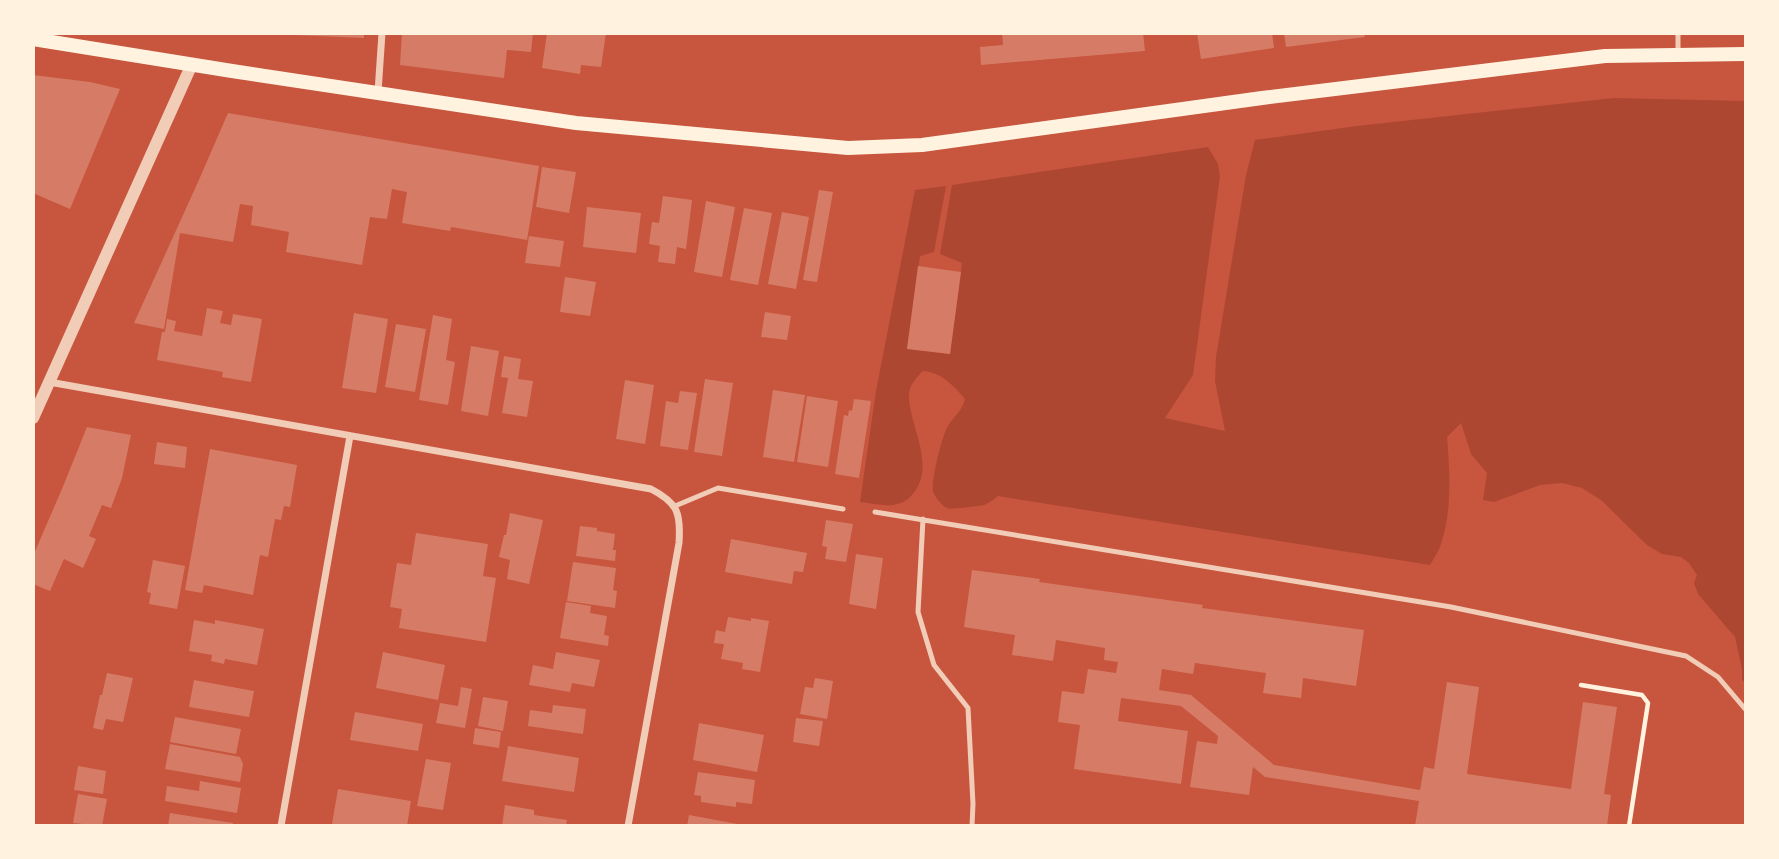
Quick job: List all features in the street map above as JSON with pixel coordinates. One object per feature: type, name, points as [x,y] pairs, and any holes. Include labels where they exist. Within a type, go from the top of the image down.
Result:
[{"type":"main road","points":[[33,39],[576,123],[848,148],[922,145],[1262,98],[1605,56],[1746,54]]},
{"type":"street","points":[[378,92],[382,33]]},
{"type":"street","points":[[33,418],[192,64]]},
{"type":"street","points":[[49,382],[651,489],[665,496],[675,506],[680,522],[679,542],[628,826]]},
{"type":"street","points":[[281,826],[350,436]]},
{"type":"lane","points":[[1678,33],[1678,54]]},
{"type":"lane","points":[[675,506],[718,488],[843,509]]},
{"type":"lane","points":[[876,512],[1438,605],[1686,656],[1718,677],[1746,710]]},
{"type":"lane","points":[[923,519],[918,612],[934,665],[968,708],[972,826]]},
{"type":"path","points":[[1581,685],[1642,695],[1648,703],[1629,826]]},
{"type":"shaded area","points":[[1614,98],[1746,101],[1746,683],[1742,680],[1735,637],[1698,594],[1694,583],[1697,575],[1689,563],[1681,557],[1662,554],[1647,545],[1601,500],[1582,488],[1562,483],[1540,485],[1494,502],[1483,500],[1487,473],[1471,454],[1461,423],[1447,437],[1449,505],[1445,532],[1430,565],[998,496],[984,505],[947,508],[934,493],[937,458],[950,422],[965,399],[941,377],[923,371],[912,384],[909,394],[922,458],[919,483],[906,501],[898,504],[860,502],[876,391],[915,190],[946,186],[934,252],[920,256],[907,348],[950,354],[962,263],[940,254],[952,185],[1208,147],[1218,164],[1220,176],[1193,375],[1165,418],[1225,431],[1215,381],[1216,357],[1246,175],[1255,140]]},
{"type":"building","points":[[364,33],[364,38],[295,35]]},
{"type":"building","points":[[402,33],[533,33],[531,52],[507,50],[504,78],[400,65]]},
{"type":"building","points":[[547,33],[606,33],[601,67],[581,65],[580,74],[542,68]]},
{"type":"building","points":[[1002,33],[1143,33],[1145,51],[981,65],[980,47],[1003,45]]},
{"type":"building","points":[[1197,33],[1272,33],[1274,48],[1201,59]]},
{"type":"building","points":[[1284,33],[1364,33],[1365,37],[1286,47]]},
{"type":"building","points":[[33,75],[90,82],[120,89],[70,209],[33,193]]},
{"type":"building","points":[[228,113],[539,166],[527,240],[451,227],[450,231],[402,223],[407,192],[392,189],[387,219],[370,217],[362,265],[286,252],[289,232],[251,225],[253,206],[240,204],[233,242],[180,233],[164,329],[134,323]]},
{"type":"building","points":[[542,167],[576,172],[569,213],[536,207]]},
{"type":"building","points":[[819,190],[833,192],[817,282],[803,280]]},
{"type":"building","points":[[663,196],[692,200],[686,249],[677,247],[675,264],[658,262],[660,246],[649,244],[652,222],[659,223]]},
{"type":"building","points":[[706,201],[735,207],[722,277],[694,272]]},
{"type":"building","points":[[587,207],[641,213],[636,253],[583,247]]},
{"type":"building","points":[[744,208],[772,213],[758,285],[730,280]]},
{"type":"building","points":[[782,212],[809,217],[796,289],[768,284]]},
{"type":"building","points":[[529,236],[564,241],[560,267],[525,263]]},
{"type":"building","points":[[918,266],[961,272],[950,354],[907,349]]},
{"type":"building","points":[[565,277],[596,282],[590,316],[560,312]]},
{"type":"building","points":[[207,308],[223,311],[220,323],[231,325],[233,314],[262,319],[251,382],[222,377],[223,372],[157,360],[167,319],[176,321],[174,331],[202,336]]},
{"type":"building","points":[[765,312],[791,316],[787,340],[761,337]]},
{"type":"building","points":[[354,313],[388,319],[376,393],[342,388]]},
{"type":"building","points":[[433,315],[452,319],[446,360],[455,362],[448,405],[419,400]]},
{"type":"building","points":[[396,324],[426,329],[415,392],[385,387]]},
{"type":"building","points":[[471,346],[499,351],[488,416],[461,411]]},
{"type":"building","points":[[504,356],[521,359],[518,379],[533,381],[527,417],[502,413],[508,378],[501,377]]},
{"type":"building","points":[[705,379],[733,383],[722,456],[694,452]]},
{"type":"building","points":[[625,380],[654,385],[645,444],[616,439]]},
{"type":"building","points":[[773,390],[805,395],[794,462],[763,457]]},
{"type":"building","points":[[680,391],[697,393],[688,450],[660,446],[666,401],[678,403]]},
{"type":"building","points":[[807,396],[838,401],[828,467],[797,462]]},
{"type":"building","points":[[854,399],[871,401],[859,478],[835,474],[844,415],[848,416],[849,410],[852,411]]},
{"type":"building","points":[[87,427],[131,435],[122,478],[111,508],[102,505],[89,536],[96,539],[83,568],[64,559],[50,591],[33,584],[33,556]]},
{"type":"building","points":[[157,442],[187,447],[185,468],[154,464]]},
{"type":"building","points":[[210,449],[297,465],[290,507],[284,506],[281,520],[275,519],[268,557],[260,555],[253,595],[204,585],[202,593],[185,590]]},
{"type":"building","points":[[510,513],[543,520],[529,584],[507,579],[510,560],[499,557]]},
{"type":"building","points":[[826,520],[853,524],[846,562],[825,559],[827,547],[822,546]]},
{"type":"building","points":[[580,526],[615,534],[615,561],[576,556]]},
{"type":"building","points":[[416,533],[488,544],[483,576],[496,578],[486,642],[399,628],[402,609],[390,607],[397,563],[411,565]]},
{"type":"building","points":[[731,539],[807,553],[803,572],[794,571],[792,584],[725,572]]},
{"type":"building","points":[[856,554],[883,558],[876,609],[849,604]]},
{"type":"building","points":[[153,560],[185,566],[177,609],[149,604],[151,593],[147,592]]},
{"type":"building","points":[[573,562],[616,568],[613,590],[617,591],[615,608],[567,601]]},
{"type":"building","points":[[972,570],[1203,605],[1202,608],[1364,630],[1356,686],[1303,678],[1301,698],[1263,693],[1266,673],[1195,663],[1193,674],[1162,669],[1159,690],[1191,695],[1274,765],[1420,790],[1424,767],[1434,769],[1447,682],[1479,687],[1467,774],[1571,789],[1583,702],[1617,707],[1604,794],[1611,795],[1607,826],[1415,826],[1419,801],[1265,777],[1253,767],[1249,795],[1190,787],[1197,741],[1217,744],[1218,736],[1181,706],[1121,698],[1118,721],[1188,731],[1181,784],[1074,769],[1080,725],[1058,722],[1062,691],[1084,694],[1088,669],[1116,673],[1118,662],[1104,660],[1105,648],[1056,640],[1053,661],[1012,655],[1015,635],[964,627]]},
{"type":"building","points":[[566,602],[591,606],[590,613],[607,616],[604,635],[609,636],[608,646],[560,638]]},
{"type":"building","points":[[728,617],[769,621],[760,672],[742,669],[743,663],[721,659],[724,644],[714,643],[716,630],[725,632]]},
{"type":"building","points":[[194,620],[215,624],[215,620],[264,629],[257,665],[225,659],[224,664],[211,661],[212,655],[189,651]]},
{"type":"building","points":[[383,652],[445,665],[438,700],[376,688]]},
{"type":"building","points":[[556,652],[600,660],[594,687],[572,683],[570,692],[529,685],[533,665],[553,669]]},
{"type":"building","points":[[107,673],[133,678],[123,722],[106,719],[103,730],[93,728]]},
{"type":"building","points":[[815,678],[833,681],[827,719],[800,714],[805,687],[813,688]]},
{"type":"building","points":[[194,680],[254,691],[249,717],[189,707]]},
{"type":"building","points":[[461,687],[472,689],[465,728],[436,723],[440,703],[458,706]]},
{"type":"building","points":[[483,697],[508,701],[503,731],[478,726]]},
{"type":"building","points":[[553,705],[586,709],[583,734],[528,726],[530,710],[552,713]]},
{"type":"building","points":[[355,712],[423,724],[418,751],[350,740]]},
{"type":"building","points":[[175,717],[241,729],[236,754],[170,742]]},
{"type":"building","points":[[796,718],[823,721],[819,746],[793,742]]},
{"type":"building","points":[[699,723],[764,735],[757,772],[693,760]]},
{"type":"building","points":[[475,728],[501,732],[499,748],[473,744]]},
{"type":"building","points":[[170,744],[240,757],[243,764],[240,782],[165,769]]},
{"type":"building","points":[[508,746],[579,758],[574,792],[502,781]]},
{"type":"building","points":[[426,759],[451,763],[443,810],[417,806]]},
{"type":"building","points":[[78,766],[106,771],[103,794],[74,790]]},
{"type":"building","points":[[698,772],[755,780],[752,804],[736,802],[736,807],[701,802],[701,796],[694,795]]},
{"type":"building","points":[[200,781],[241,788],[237,813],[165,801],[167,786],[199,791]]},
{"type":"building","points":[[338,789],[411,801],[407,826],[332,824]]},
{"type":"building","points":[[78,794],[107,799],[102,826],[73,823]]},
{"type":"building","points":[[505,805],[534,810],[534,815],[567,820],[566,826],[502,826]]},
{"type":"building","points":[[170,813],[233,823],[232,826],[168,826]]},
{"type":"building","points":[[689,815],[737,824],[737,826],[687,826]]}]
